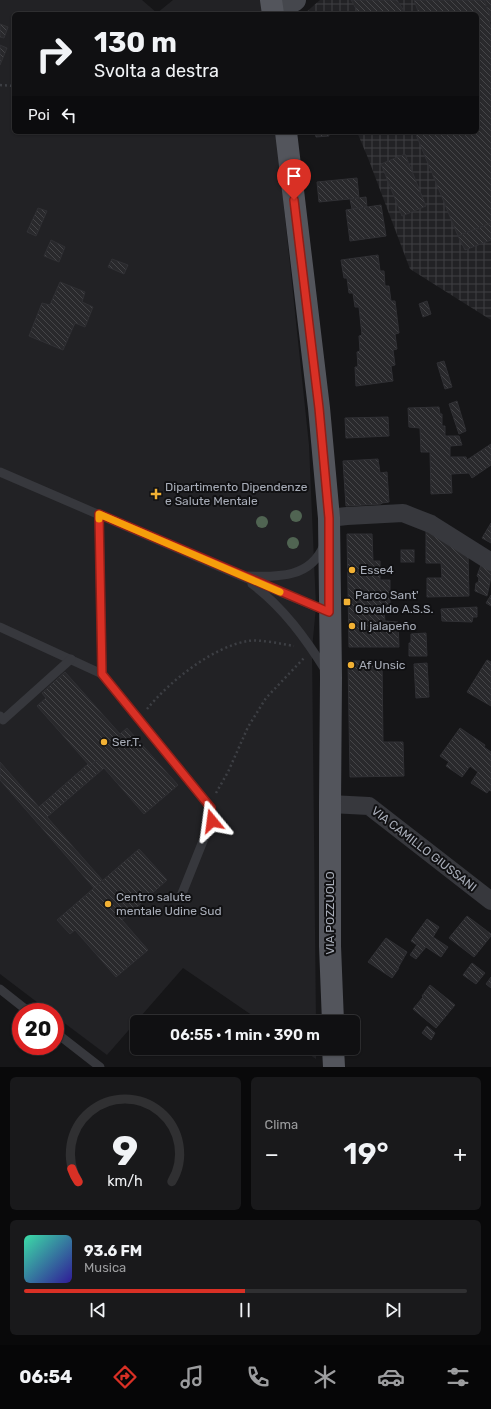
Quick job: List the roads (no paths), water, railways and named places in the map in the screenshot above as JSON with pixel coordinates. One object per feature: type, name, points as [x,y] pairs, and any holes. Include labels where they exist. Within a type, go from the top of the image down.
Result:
[{"type":"main road","name":"VIA POZZUOLO","points":[[286,134],[319,408],[329,518],[331,678],[330,946],[332,1015]]},
{"type":"main road","points":[[333,1055],[334,1067]]},
{"type":"street","points":[[272,9],[295,0]]},
{"type":"street","points":[[329,518],[403,513],[431,524],[491,562]]},
{"type":"street","name":"VIA CAMILLO GIUSSANI","points":[[330,804],[369,806],[491,901]]},
{"type":"lane","points":[[0,472],[241,576],[329,612]]},
{"type":"lane","points":[[99,514],[102,674]]},
{"type":"lane","points":[[241,576],[286,575],[303,569],[314,562],[320,554],[325,541],[329,518]]},
{"type":"lane","points":[[241,576],[264,593],[279,608],[312,649],[331,678]]},
{"type":"lane","points":[[0,627],[102,674],[211,808],[212,821],[181,896]]},
{"type":"lane","points":[[0,716],[3,720],[71,659]]},
{"type":"lane","points":[[0,989],[18,1003]]},
{"type":"lane","points":[[64,1039],[100,1067]]},
{"type":"place","name":"Dipartimento Dipendenze e Salute Mentale","points":[[156,494]]},
{"type":"place","name":"Esse4","points":[[352,570]]},
{"type":"place","name":"Parco Sant' Osvaldo A.S.S.","points":[[347,602]]},
{"type":"place","name":"Il jalapeño","points":[[352,626]]},
{"type":"place","name":"Af Unsic","points":[[351,665]]},
{"type":"place","name":"Ser.T.","points":[[104,742]]},
{"type":"place","name":"Centro salute mentale Udine Sud","points":[[108,904]]}]
